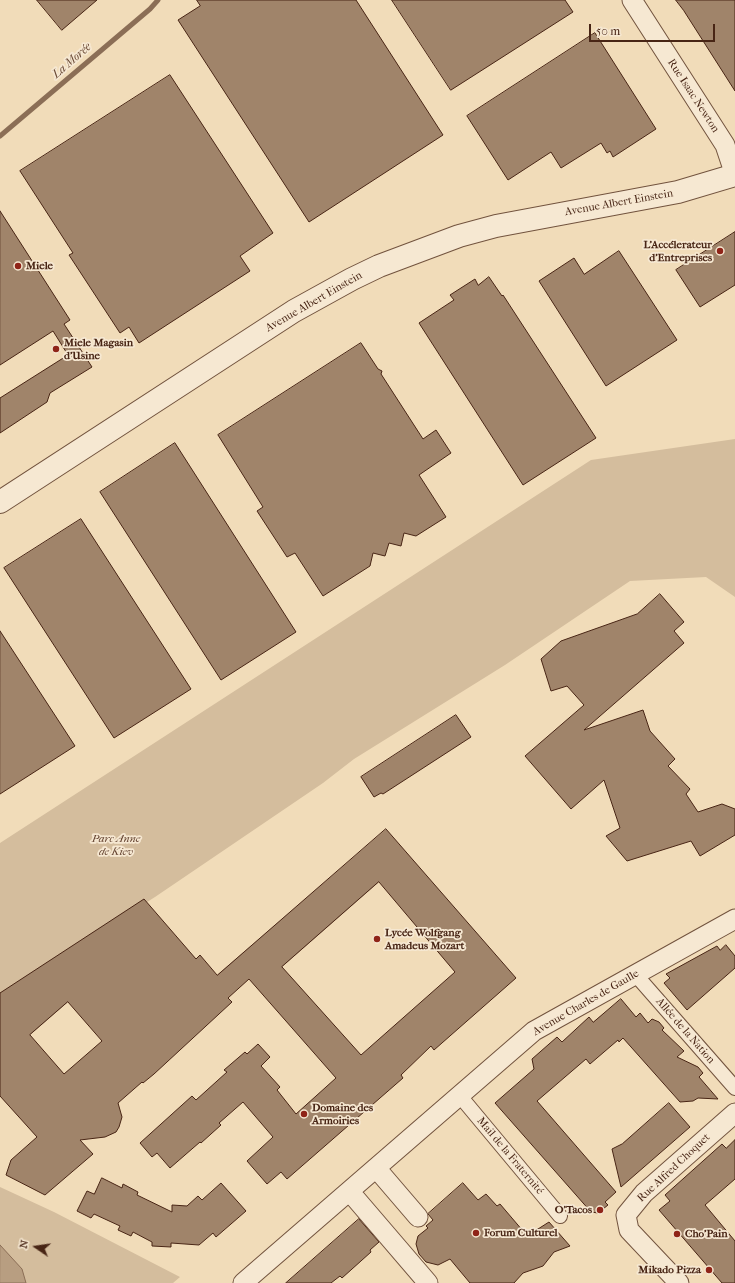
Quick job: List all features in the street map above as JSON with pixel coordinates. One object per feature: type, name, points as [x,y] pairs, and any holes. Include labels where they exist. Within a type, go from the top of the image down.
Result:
[{"type":"street","name":"Rue Isaac Newton","points":[[632,0],[725,145],[735,175]]},
{"type":"street","name":"Avenue Albert Einstein","points":[[0,502],[294,311],[379,266],[459,236],[496,226],[678,192],[735,175]]},
{"type":"street","name":"Avenue Charles de Gaulle","points":[[243,1283],[350,1192],[534,1031],[735,919]]},
{"type":"street","name":"Allée de la Nation","points":[[635,974],[735,1088]]},
{"type":"street","name":"Mail de la Fraternité","points":[[460,1096],[560,1216]]},
{"type":"street","name":"Rue Alfred Choquet","points":[[679,1283],[630,1230],[626,1215],[644,1193],[735,1113]]},
{"type":"street","points":[[376,1168],[418,1217]]},
{"type":"street","points":[[350,1192],[428,1283]]},
{"type":"green space","name":"Parc Anne de Kiev","points":[[735,439],[735,597],[706,577],[630,581],[505,665],[354,759],[323,783],[155,897],[0,995],[0,843],[591,460]]},
{"type":"green space","points":[[0,1187],[54,1212],[180,1277],[173,1283],[0,1283]]},
{"type":"shaded area","points":[[0,1245],[22,1269],[26,1283],[0,1283]]},
{"type":"building","points":[[37,0],[97,0],[62,30]]},
{"type":"building","points":[[197,0],[356,0],[443,135],[309,222],[178,20],[200,6]]},
{"type":"building","points":[[392,0],[565,0],[573,12],[451,90]]},
{"type":"building","points":[[676,0],[735,0],[735,91],[684,11]]},
{"type":"building","points":[[595,33],[656,129],[613,157],[610,151],[607,153],[601,143],[561,168],[551,152],[508,180],[467,116]]},
{"type":"building","points":[[170,75],[273,233],[240,256],[250,271],[139,343],[129,327],[120,333],[69,255],[73,253],[20,171]]},
{"type":"building","points":[[0,211],[70,320],[64,324],[92,367],[50,393],[47,402],[0,433],[0,398],[68,355],[53,331],[0,365]]},
{"type":"building","name":"L'Accélerateur d'Entreprises","points":[[735,232],[735,285],[700,307],[676,270]]},
{"type":"building","points":[[619,251],[677,340],[606,386],[539,281],[574,258],[584,274]]},
{"type":"building","points":[[489,277],[502,296],[503,295],[596,438],[523,485],[419,323],[454,300],[450,295],[475,279],[478,285]]},
{"type":"building","points":[[361,343],[378,369],[382,371],[381,374],[423,439],[436,430],[451,453],[419,475],[446,517],[416,536],[404,533],[401,546],[389,543],[385,556],[373,553],[370,566],[323,596],[295,553],[287,557],[257,511],[263,507],[218,435]]},
{"type":"building","points":[[175,443],[296,632],[221,680],[100,492]]},
{"type":"building","points":[[81,519],[191,689],[114,738],[4,568]]},
{"type":"building","points":[[660,594],[684,622],[674,631],[684,643],[584,730],[643,710],[650,731],[675,759],[668,766],[690,789],[686,794],[698,812],[722,804],[735,809],[735,835],[700,856],[691,841],[627,861],[606,836],[620,828],[604,780],[571,809],[525,756],[584,705],[567,686],[551,691],[541,659],[561,641],[637,614]]},
{"type":"building","points":[[0,631],[75,746],[0,794]]},
{"type":"building","points":[[456,715],[471,737],[383,794],[381,793],[374,797],[361,777]]},
{"type":"building","points":[[386,829],[516,978],[434,1050],[431,1046],[401,1075],[403,1078],[287,1179],[281,1172],[267,1184],[247,1161],[273,1137],[243,1102],[219,1123],[221,1125],[170,1168],[157,1153],[152,1157],[140,1143],[192,1096],[196,1100],[227,1072],[224,1070],[245,1052],[247,1054],[258,1044],[270,1057],[261,1066],[280,1087],[277,1090],[296,1114],[336,1078],[249,979],[228,998],[232,1002],[154,1074],[143,1083],[142,1082],[118,1103],[122,1117],[116,1132],[105,1137],[80,1140],[93,1154],[45,1195],[6,1175],[11,1160],[37,1137],[0,1096],[0,993],[144,899],[196,959],[200,955],[217,975]],"holes":[[[379,882],[455,972],[361,1055],[282,967]],[[68,1002],[102,1041],[64,1074],[30,1035]]]},
{"type":"building","points":[[726,945],[735,956],[735,968],[687,1010],[664,983],[670,978],[666,974],[717,946],[720,950]]},
{"type":"building","points":[[621,999],[636,1017],[640,1013],[648,1023],[652,1019],[659,1022],[664,1028],[662,1030],[684,1051],[677,1057],[698,1067],[703,1073],[699,1077],[718,1099],[698,1098],[693,1101],[680,1102],[623,1038],[619,1042],[618,1040],[590,1064],[586,1059],[537,1101],[616,1192],[605,1202],[608,1205],[598,1213],[591,1212],[495,1103],[534,1069],[532,1059],[557,1037],[562,1042],[589,1017],[593,1022]]},
{"type":"building","points":[[669,1103],[690,1127],[621,1187],[612,1149],[622,1144]]},
{"type":"building","points":[[735,1140],[735,1179],[705,1205],[735,1241],[735,1283],[722,1283],[659,1210],[670,1201],[665,1195],[722,1144],[726,1148]]},
{"type":"building","points":[[102,1178],[122,1188],[123,1184],[138,1192],[137,1195],[172,1212],[172,1205],[187,1206],[198,1196],[202,1200],[221,1183],[246,1211],[216,1237],[213,1233],[199,1245],[171,1243],[171,1247],[152,1246],[152,1242],[133,1232],[131,1236],[118,1230],[120,1226],[94,1214],[91,1218],[77,1211],[87,1191],[94,1194]]},
{"type":"building","name":"Forum Culturel","points":[[463,1183],[478,1200],[486,1194],[497,1206],[500,1204],[529,1238],[537,1228],[538,1229],[549,1222],[570,1246],[554,1252],[543,1266],[523,1273],[514,1283],[470,1283],[450,1259],[438,1265],[426,1262],[419,1254],[416,1244],[418,1236],[428,1228],[426,1226],[433,1220],[428,1214]]},
{"type":"building","points":[[359,1219],[379,1242],[370,1250],[371,1252],[342,1278],[340,1276],[331,1283],[286,1283]]},
{"type":"waterway","name":"La Morée","points":[[0,136],[150,9],[158,0]]},
{"type":"place","name":"L'Accélerateur d'Entreprises","points":[[720,251]]},
{"type":"place","name":"Miele","points":[[18,266]]},
{"type":"place","name":"Miele Magasin d'Usine","points":[[56,349]]},
{"type":"place","name":"Lycée Wolfgang Amadeus Mozart","points":[[377,939]]},
{"type":"place","name":"Domaine des Armoiries","points":[[304,1114]]},
{"type":"place","name":"O'Tacos","points":[[600,1210]]},
{"type":"place","name":"Forum Culturel","points":[[476,1233]]},
{"type":"place","name":"Cho'Pain","points":[[677,1234]]},
{"type":"place","name":"Mikado Pizza","points":[[709,1270]]}]
